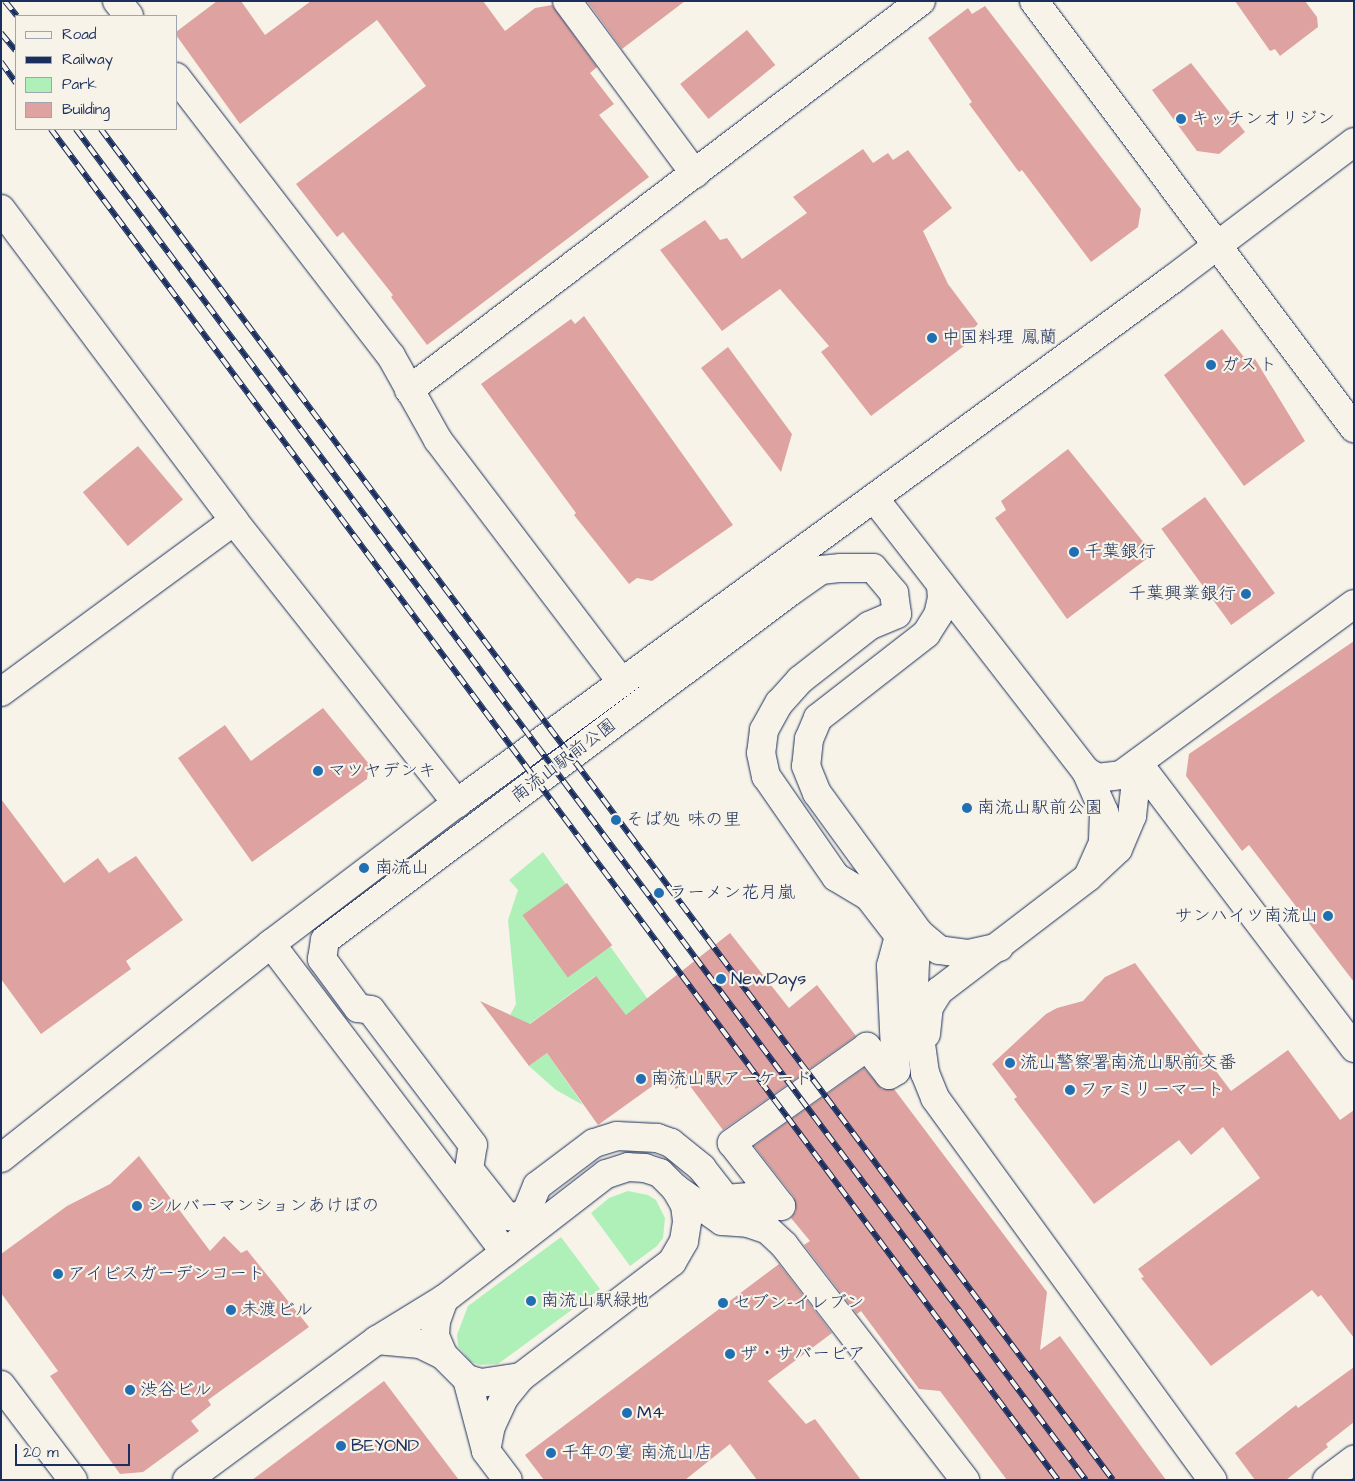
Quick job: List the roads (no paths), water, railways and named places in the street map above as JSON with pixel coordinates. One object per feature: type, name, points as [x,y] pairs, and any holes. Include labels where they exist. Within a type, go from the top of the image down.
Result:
[{"type":"street","points":[[117,1],[128,15]]},
{"type":"street","points":[[566,1],[695,174]]},
{"type":"street","points":[[409,390],[921,1]]},
{"type":"street","points":[[1034,1],[1354,428]]},
{"type":"street","points":[[178,80],[391,356],[438,440],[621,681]]},
{"type":"street","points":[[1,1158],[271,944],[457,803],[621,681],[1217,247],[1354,142]]},
{"type":"street","points":[[1,209],[234,521],[457,803]]},
{"type":"street","points":[[874,498],[1086,771],[1104,812],[1103,843],[1088,877]]},
{"type":"street","points":[[1,692],[234,521]]},
{"type":"street","name":"南流山駅前公園","points":[[873,568],[894,592],[898,614],[869,626],[800,680],[779,703],[764,730],[761,753],[766,776],[836,878],[869,897],[899,936],[891,966],[896,1071],[889,1075],[867,1047],[732,1143],[781,1206],[772,1203],[749,1197],[726,1199],[702,1168],[671,1143],[656,1138],[617,1136],[594,1143],[537,1186],[527,1210],[517,1217],[506,1216],[469,1169],[473,1144],[371,1010],[358,1008],[322,959],[322,950],[325,940],[821,570],[873,568]]},
{"type":"street","points":[[926,634],[938,615],[942,598],[941,585]]},
{"type":"street","points":[[1086,771],[1097,778],[1121,775],[1354,604]]},
{"type":"street","points":[[983,639],[963,630],[944,628],[926,634],[818,718],[809,739],[806,766],[817,793],[920,934],[939,950],[969,954],[999,947]]},
{"type":"street","points":[[924,1074],[929,1007],[939,991],[999,947],[1088,877],[1118,849],[1132,816],[1138,764]]},
{"type":"street","points":[[1138,764],[1354,1048]]},
{"type":"street","points":[[920,934],[915,961],[914,993],[924,1074],[935,1098],[1213,1480]]},
{"type":"street","points":[[271,944],[505,1252]]},
{"type":"street","points":[[187,1480],[377,1340],[444,1299],[606,1174],[628,1167],[644,1168],[660,1173],[675,1188],[722,1221],[755,1225],[768,1230],[784,1245],[965,1480]]},
{"type":"street","points":[[672,1262],[684,1241],[687,1221],[685,1205],[675,1188]]},
{"type":"street","points":[[486,1451],[491,1426],[504,1398],[522,1377],[672,1262],[722,1221]]},
{"type":"street","points":[[443,1355],[435,1336],[436,1321],[444,1299]]},
{"type":"street","points":[[377,1340],[420,1344],[443,1355],[467,1379],[481,1384],[522,1377]]},
{"type":"street","points":[[467,1379],[486,1451],[508,1480]]},
{"type":"street","points":[[1,1385],[73,1480]]},
{"type":"street","points":[[1327,1480],[1354,1460]]},
{"type":"railway","points":[[5,1],[16,15]]},
{"type":"railway","points":[[1,33],[15,50]]},
{"type":"railway","points":[[1,62],[15,82]]},
{"type":"railway","points":[[52,130],[1058,1480]]},
{"type":"railway","points":[[77,130],[1086,1480]]},
{"type":"railway","points":[[102,130],[1113,1480]]},
{"type":"place","name":"キッチンオリジン","points":[[1181,119]]},
{"type":"place","name":"中国料理 鳳蘭","points":[[932,338]]},
{"type":"place","name":"ガスト","points":[[1211,365]]},
{"type":"place","name":"千葉銀行","points":[[1074,552]]},
{"type":"place","name":"千葉興業銀行","points":[[1246,594]]},
{"type":"place","name":"マツヤデンキ","points":[[318,771]]},
{"type":"place","name":"南流山駅前公園","points":[[967,808]]},
{"type":"place","name":"そば処 味の里","points":[[616,820]]},
{"type":"place","name":"南流山","points":[[364,868]]},
{"type":"place","name":"ラーメン花月嵐","points":[[659,893]]},
{"type":"place","name":"サンハイツ南流山","points":[[1328,916]]},
{"type":"place","name":"NewDays","points":[[721,979]]},
{"type":"place","name":"流山警察署南流山駅前交番","points":[[1010,1063]]},
{"type":"place","name":"南流山駅アーケード","points":[[641,1079]]},
{"type":"place","name":"ファミリーマート","points":[[1070,1090]]},
{"type":"place","name":"シルバーマンションあけぼの","points":[[137,1206]]},
{"type":"place","name":"アイビスガーデンコート","points":[[58,1274]]},
{"type":"place","name":"南流山駅緑地","points":[[531,1301]]},
{"type":"place","name":"セブン-イレブン","points":[[723,1303]]},
{"type":"place","name":"未渡ビル","points":[[231,1310]]},
{"type":"place","name":"ザ・サバービア","points":[[730,1354]]},
{"type":"place","name":"渋谷ビル","points":[[130,1390]]},
{"type":"place","name":"M4","points":[[627,1413]]},
{"type":"place","name":"BEYOND","points":[[341,1446]]},
{"type":"place","name":"千年の宴 南流山店","points":[[551,1453]]}]
